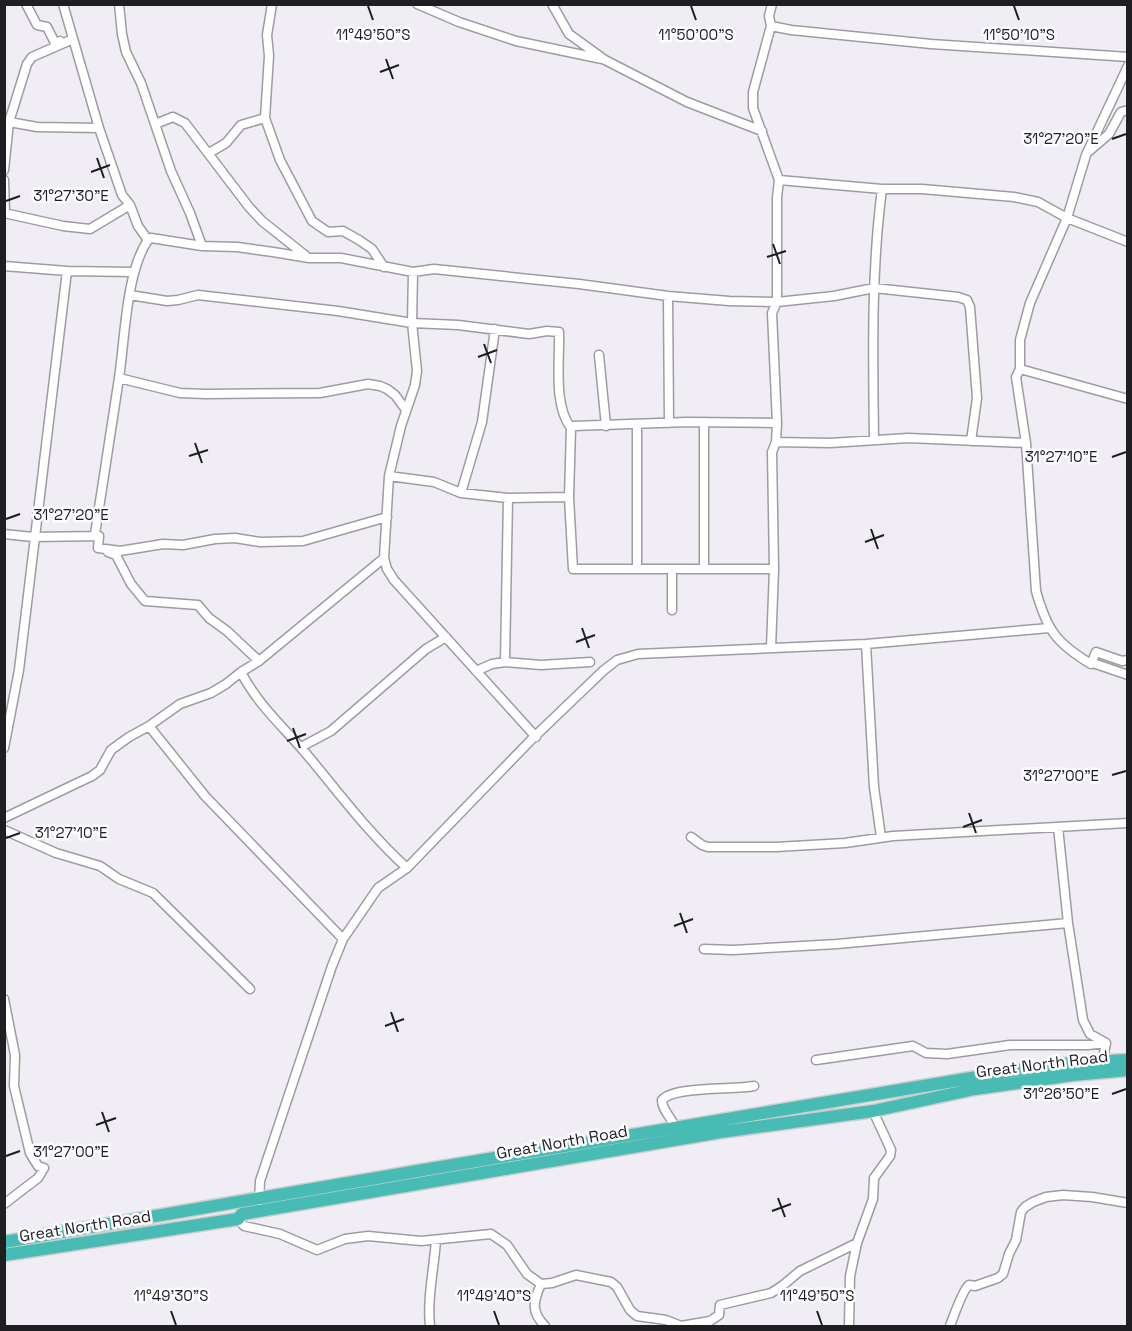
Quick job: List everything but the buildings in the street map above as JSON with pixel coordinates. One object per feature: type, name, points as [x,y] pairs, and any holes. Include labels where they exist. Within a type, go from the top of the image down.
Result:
[{"type":"highway","name":"Great North Road","points":[[4,1255],[238,1220],[242,1214],[259,1205],[429,1169],[1013,1071],[1073,1063],[1128,1060]]},
{"type":"highway","name":"Great North Road","points":[[4,1242],[259,1205],[721,1132],[873,1111],[975,1089],[1073,1075],[1128,1070]]},
{"type":"street","points":[[26,4],[37,25],[47,27],[55,43],[69,40]]},
{"type":"street","points":[[63,4],[69,40],[122,195],[130,205],[138,226],[148,240]]},
{"type":"street","points":[[119,4],[126,52],[141,83],[171,171],[202,246]]},
{"type":"street","points":[[272,4],[267,35],[269,56],[265,118],[280,160],[312,221],[328,232],[343,231],[359,240],[372,249],[384,267]]},
{"type":"street","points":[[417,4],[459,22],[516,41],[605,60]]},
{"type":"street","points":[[552,4],[569,34],[605,60],[687,102],[762,131]]},
{"type":"street","points":[[771,648],[774,568],[772,452],[777,442],[772,313],[777,302],[779,180],[753,108],[753,92],[771,26],[769,16],[772,4]]},
{"type":"street","points":[[771,26],[931,44],[1128,57]]},
{"type":"street","points":[[4,170],[7,122],[27,64],[32,57],[69,40]]},
{"type":"street","points":[[1128,66],[1086,155],[1067,218],[1030,303],[1020,340],[1020,369],[1016,377],[1026,442],[1036,591],[1049,628],[1063,645],[1091,664],[1128,675]]},
{"type":"street","points":[[1086,155],[1108,134],[1121,112],[1128,110]]},
{"type":"street","points":[[155,124],[173,117],[179,118],[209,153],[249,207],[262,221],[309,258]]},
{"type":"street","points":[[209,153],[226,143],[241,125],[265,118]]},
{"type":"street","points":[[7,122],[37,126],[99,128]]},
{"type":"street","points":[[4,180],[5,213],[63,226],[90,229],[130,205]]},
{"type":"street","points":[[779,180],[1014,197],[1038,202],[1067,218],[1128,242]]},
{"type":"street","points":[[874,440],[874,288],[882,189]]},
{"type":"street","points":[[99,536],[95,534],[133,272],[139,252],[151,238],[202,246],[237,247],[309,258],[341,258],[413,272],[434,268],[668,296],[729,301],[777,302],[834,296],[874,288],[958,297],[969,303],[977,398],[971,441]]},
{"type":"street","points":[[4,266],[67,271],[133,272]]},
{"type":"street","points":[[4,748],[19,670],[33,537],[67,271]]},
{"type":"street","points":[[413,272],[412,323],[417,371],[389,476],[384,558],[387,569],[394,580],[536,737]]},
{"type":"street","points":[[130,295],[166,301],[198,295],[338,311],[412,323],[530,334],[559,332],[560,401],[564,420],[571,428],[569,497],[573,569],[774,568]]},
{"type":"street","points":[[668,296],[669,423]]},
{"type":"street","points":[[461,493],[482,422],[495,329]]},
{"type":"street","points":[[599,355],[606,426]]},
{"type":"street","points":[[1020,369],[1128,399]]},
{"type":"street","points":[[119,378],[180,393],[205,394],[320,393],[368,384],[387,389],[395,395],[406,410]]},
{"type":"street","points":[[571,428],[573,426],[704,422],[777,423]]},
{"type":"street","points":[[704,422],[704,568]]},
{"type":"street","points":[[637,425],[637,569]]},
{"type":"street","points":[[777,442],[830,443],[909,438],[1026,442]]},
{"type":"street","points":[[389,476],[434,482],[461,493],[508,498],[569,497]]},
{"type":"street","points":[[505,662],[508,498]]},
{"type":"street","points":[[98,548],[120,551],[164,544],[183,545],[235,538],[260,542],[303,541],[387,517]]},
{"type":"street","points":[[4,534],[33,537],[99,536]]},
{"type":"street","points":[[98,548],[99,536]]},
{"type":"street","points":[[98,548],[116,555],[131,584],[145,601],[198,605],[209,618],[227,631],[259,661]]},
{"type":"street","points":[[4,818],[92,776],[100,770],[111,750],[180,704],[211,693],[259,661],[384,558]]},
{"type":"street","points":[[672,569],[672,610]]},
{"type":"street","points":[[259,1205],[260,1180],[343,939],[378,888],[407,868],[536,737],[617,660],[638,654],[866,644],[1049,628]]},
{"type":"street","points":[[301,747],[331,731],[426,649],[446,637]]},
{"type":"street","points":[[866,644],[874,787],[881,837]]},
{"type":"street","points":[[1091,664],[1096,652],[1122,661],[1128,660]]},
{"type":"street","points":[[476,671],[492,664],[505,662],[541,665],[590,662]]},
{"type":"street","points":[[241,672],[249,688],[265,708],[301,747],[353,811],[407,868]]},
{"type":"street","points":[[149,726],[205,796],[343,939]]},
{"type":"street","points":[[691,837],[702,845],[714,848],[812,845],[881,837],[1128,823]]},
{"type":"street","points":[[1058,827],[1068,923],[1083,1020],[1090,1035],[1106,1043]]},
{"type":"street","points":[[4,830],[56,853],[100,866],[119,879],[153,893],[250,988]]},
{"type":"street","points":[[704,949],[733,950],[837,944],[1068,923]]},
{"type":"street","points":[[4,999],[15,1055],[14,1086],[30,1153],[38,1166],[44,1168],[38,1178],[4,1204]]},
{"type":"street","points":[[816,1060],[913,1046],[926,1053],[947,1053],[1010,1045],[1106,1043]]},
{"type":"street","points":[[1106,1043],[1104,1053],[1107,1062]]},
{"type":"street","points":[[675,1129],[674,1121],[663,1108],[664,1097],[677,1092],[754,1086]]},
{"type":"street","points":[[849,1326],[850,1276],[857,1243],[873,1200],[874,1178],[890,1156],[891,1150],[873,1111]]},
{"type":"street","points":[[950,1326],[961,1303],[964,1289],[969,1285],[975,1286],[998,1278],[1003,1274],[1016,1240],[1021,1212],[1025,1207],[1046,1197],[1063,1195],[1128,1203]]},
{"type":"street","points":[[238,1220],[244,1226],[280,1234],[317,1250],[322,1250],[345,1239],[368,1236],[436,1240],[491,1234],[507,1245],[522,1269],[541,1284],[576,1275],[611,1282],[618,1287],[630,1310],[636,1316],[666,1320],[681,1326],[710,1321],[719,1315],[720,1305],[771,1293],[800,1271],[857,1243]]},
{"type":"street","points":[[430,1326],[428,1307],[436,1240]]},
{"type":"street","points":[[541,1284],[535,1299],[535,1312],[545,1326]]}]
